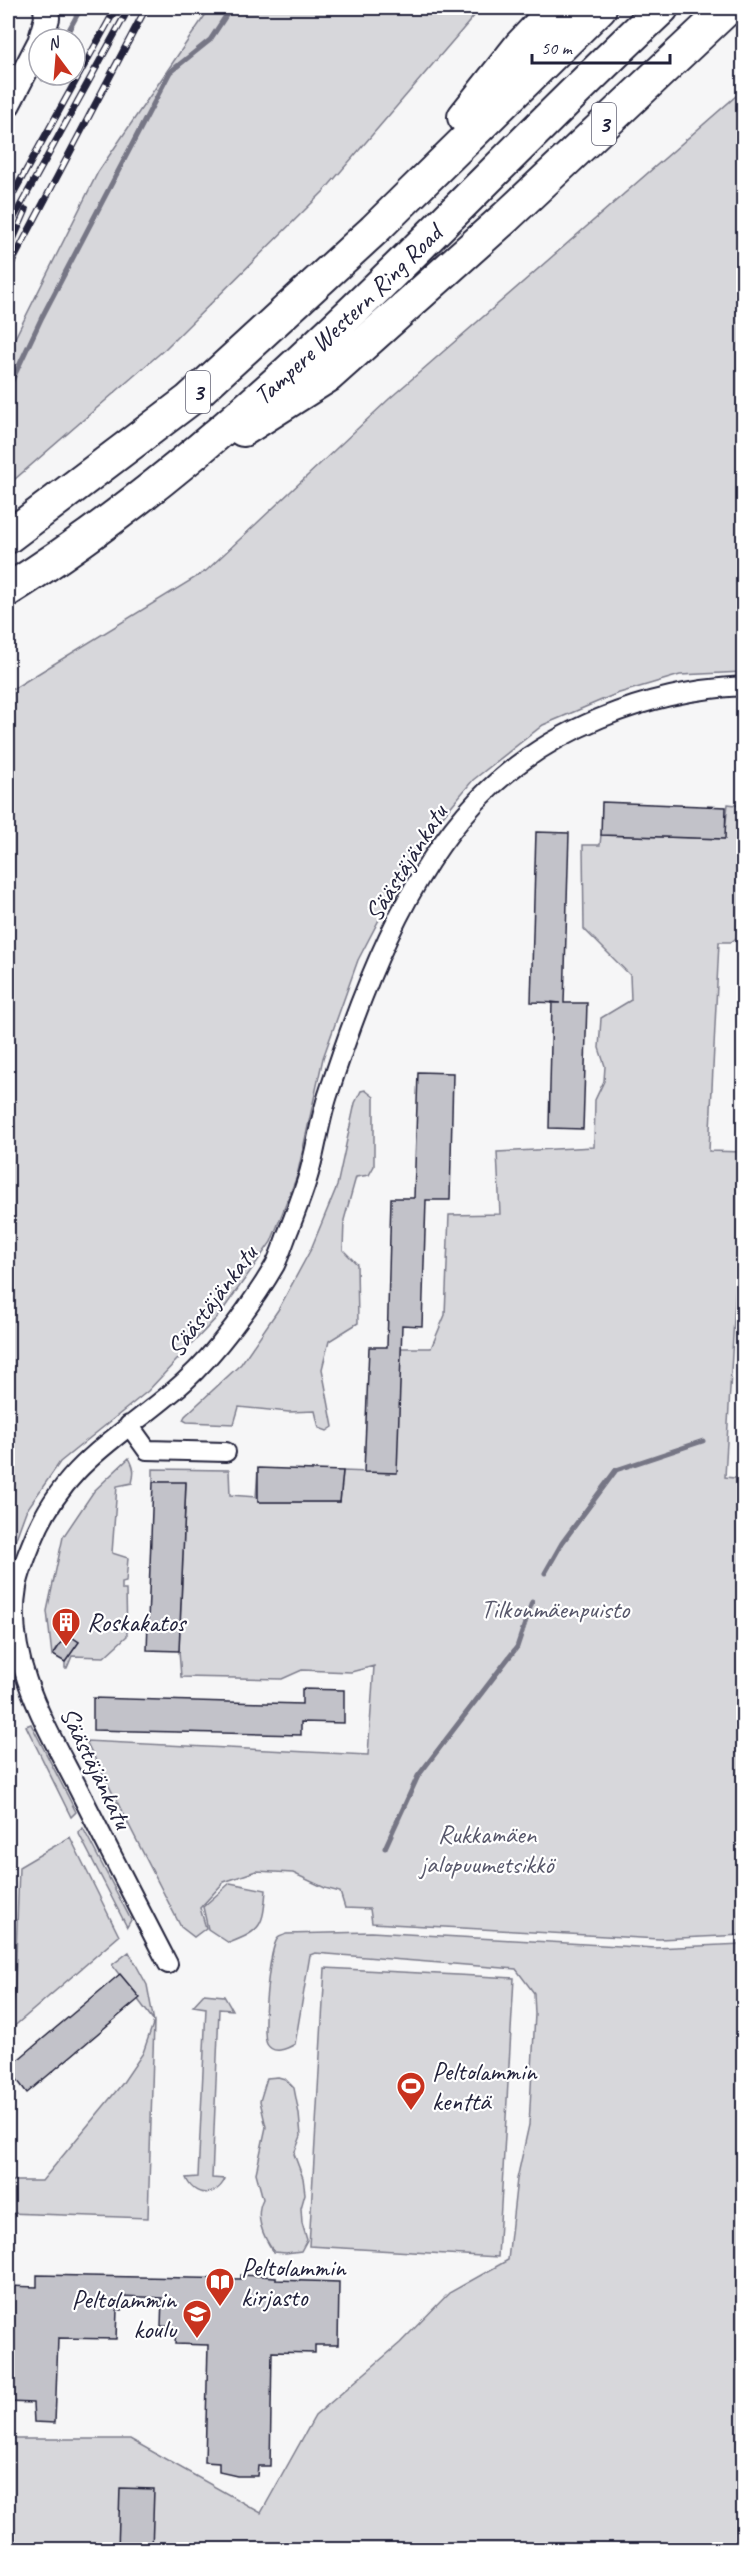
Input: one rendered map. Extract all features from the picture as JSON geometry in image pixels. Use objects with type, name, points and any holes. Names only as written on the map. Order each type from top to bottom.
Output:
[{"type":"highway","name":"3","points":[[374,230],[521,45],[556,8]]},
{"type":"highway","name":"Tampere Western Ring Road","points":[[8,537],[189,400],[374,230],[600,8]]},
{"type":"highway","name":"Tampere Western Ring Road","points":[[8,590],[56,558],[134,500],[222,429],[333,329],[662,8]]},
{"type":"highway","name":"3","points":[[134,500],[328,376],[506,217],[728,8]]},
{"type":"highway","points":[[702,31],[744,10]]},
{"type":"main road","points":[[43,27],[46,8]]},
{"type":"main road","points":[[8,104],[27,67]]},
{"type":"street","name":"Säästäjänkatu","points":[[168,1964],[40,1714],[22,1664],[16,1623],[17,1587],[44,1512],[78,1467],[184,1382],[218,1346],[276,1263],[308,1180],[328,1095],[385,944],[425,872],[458,823],[477,801],[534,754],[588,724],[658,698],[684,691],[744,686]]},
{"type":"street","points":[[129,1425],[147,1450],[226,1452]]},
{"type":"green space","points":[[210,8],[481,8],[324,191],[165,349],[8,485],[8,352],[98,172]]},
{"type":"green space","points":[[743,90],[743,672],[680,675],[616,694],[543,725],[473,780],[417,847],[358,960],[323,1058],[297,1176],[271,1242],[220,1314],[148,1391],[60,1462],[26,1511],[8,1560],[8,692],[206,571],[389,399]]},
{"type":"green space","name":"Tilkonmäenpuisto","points":[[728,804],[743,806],[743,933],[731,942],[719,942],[709,1151],[744,1152],[743,1264],[737,1265],[725,1477],[744,1479],[743,1935],[659,1939],[372,1923],[370,1909],[345,1908],[340,1892],[325,1888],[293,1873],[256,1871],[224,1882],[200,1908],[206,1928],[194,1937],[181,1927],[86,1741],[368,1755],[374,1666],[351,1672],[302,1670],[282,1679],[181,1677],[179,1651],[186,1483],[153,1482],[153,1469],[229,1470],[230,1495],[256,1497],[258,1468],[258,1502],[340,1502],[343,1471],[396,1473],[401,1348],[431,1348],[445,1315],[449,1215],[500,1214],[497,1152],[594,1147],[595,1100],[604,1081],[605,1066],[599,1048],[601,1018],[631,1000],[630,975],[584,929],[583,845],[600,845],[601,835],[724,839]]},
{"type":"green space","points":[[365,1090],[374,1097],[374,1166],[369,1175],[356,1177],[344,1220],[343,1250],[357,1264],[358,1323],[329,1341],[322,1369],[333,1427],[327,1431],[319,1428],[315,1411],[289,1412],[239,1407],[234,1424],[183,1420],[241,1364],[278,1310],[311,1249],[337,1186],[355,1103],[361,1091]]},
{"type":"green space","points":[[129,1458],[134,1470],[133,1479],[132,1483],[117,1486],[112,1553],[128,1558],[126,1582],[122,1583],[122,1590],[126,1590],[127,1636],[104,1657],[72,1656],[65,1668],[65,1662],[79,1642],[67,1634],[52,1655],[47,1611],[63,1537],[94,1491]]},
{"type":"green space","points":[[31,1724],[76,1812],[71,1817],[26,1726]]},
{"type":"green space","points":[[83,1828],[131,1920],[127,1927],[78,1832]]},
{"type":"green space","points":[[70,1837],[119,1936],[11,2029],[15,1985],[19,1867]]},
{"type":"green space","points":[[230,1883],[266,1890],[264,1911],[259,1925],[249,1934],[229,1943],[208,1929],[203,1907]]},
{"type":"green space","points":[[371,1932],[655,1948],[743,1944],[744,2546],[740,2549],[8,2549],[8,2439],[130,2439],[261,2513],[315,2416],[400,2343],[449,2293],[508,2260],[517,2179],[529,2125],[535,2014],[534,1993],[516,1969],[315,1953],[310,1955],[295,2044],[276,2050],[267,2044],[265,2024],[267,1991],[272,1957],[278,1938],[286,1934]]},
{"type":"green space","points":[[129,1952],[147,1985],[154,2021],[112,1965]]},
{"type":"green space","name":"Peltolammin kenttä","points":[[325,1968],[514,1978],[498,2257],[309,2246]]},
{"type":"green space","points":[[204,1994],[224,1996],[232,2010],[219,2009],[212,2178],[225,2179],[216,2190],[205,2193],[194,2189],[186,2178],[198,2177],[206,2008],[193,2006]]},
{"type":"green space","points":[[154,2021],[148,2218],[8,2213],[8,2181],[42,2181],[122,2084],[143,2053]]},
{"type":"green space","points":[[267,2078],[285,2079],[294,2088],[301,2136],[294,2154],[303,2178],[305,2194],[301,2208],[307,2240],[301,2251],[286,2253],[274,2252],[263,2233],[259,2212],[263,2199],[256,2173],[266,2127],[260,2101]]},
{"type":"building","points":[[602,802],[726,807],[725,839],[601,835]]},
{"type":"building","points":[[536,832],[569,833],[564,1003],[587,1003],[583,1129],[549,1128],[552,1003],[531,1002]]},
{"type":"building","points":[[418,1072],[453,1073],[450,1200],[426,1200],[422,1326],[402,1325],[397,1473],[364,1472],[369,1347],[387,1347],[391,1198],[414,1198]]},
{"type":"building","points":[[258,1468],[343,1471],[340,1502],[258,1502]]},
{"type":"building","points":[[153,1482],[186,1482],[179,1651],[147,1650]]},
{"type":"building","name":"Roskakatos","points":[[67,1634],[79,1642],[65,1662],[53,1655]]},
{"type":"building","points":[[302,1689],[344,1690],[344,1723],[301,1722],[301,1735],[93,1730],[93,1698],[302,1704]]},
{"type":"building","points":[[120,1974],[140,1998],[27,2093],[8,2068]]},
{"type":"building","points":[[37,2275],[241,2279],[241,2275],[276,2277],[276,2280],[339,2282],[338,2345],[315,2345],[315,2353],[272,2352],[270,2466],[258,2466],[257,2476],[237,2476],[219,2472],[219,2463],[205,2462],[208,2345],[175,2344],[176,2327],[161,2326],[162,2298],[123,2296],[122,2310],[117,2309],[116,2339],[58,2338],[55,2423],[34,2422],[33,2403],[8,2402],[8,2286],[37,2287]]},
{"type":"building","points":[[120,2488],[154,2489],[152,2550],[118,2550]]},
{"type":"waterway","points":[[71,27],[81,8]]},
{"type":"waterway","points":[[8,389],[42,317],[170,72],[210,40],[231,8]]},
{"type":"waterway","points":[[545,1573],[562,1543],[616,1470],[703,1441]]},
{"type":"waterway","points":[[385,1848],[418,1776],[517,1647],[532,1602]]},
{"type":"railway","points":[[8,203],[116,8]]},
{"type":"railway","points":[[8,228],[129,8]]},
{"type":"railway","points":[[8,270],[146,8]]},
{"type":"railway","points":[[8,251],[26,210]]},
{"type":"place","name":"Roskakatos","points":[[66,1648]]},
{"type":"place","name":"Peltolammin kenttä","points":[[411,2112]]},
{"type":"place","name":"Peltolammin kirjasto","points":[[220,2308]]},
{"type":"place","name":"Peltolammin koulu","points":[[197,2340]]},
{"type":"park label","name":"Rukkamäen jalopuumetsikkö","points":[[487,1849]]}]
